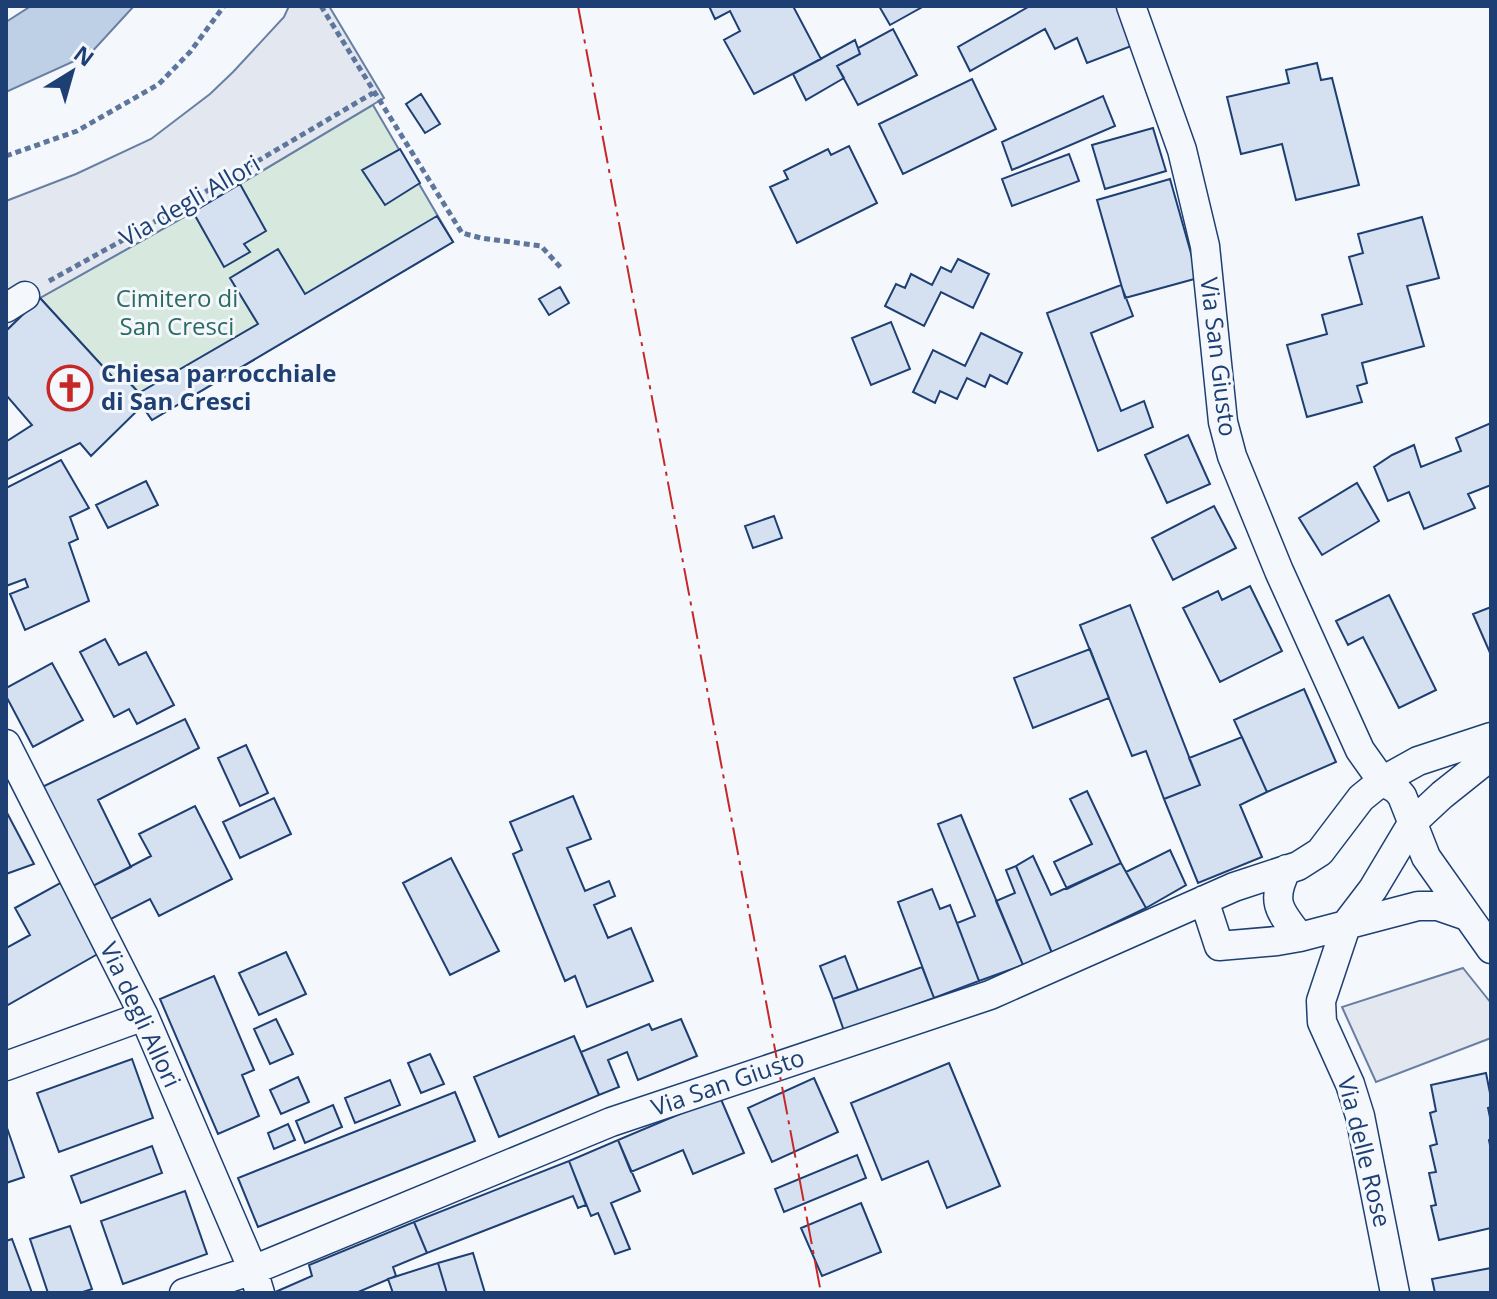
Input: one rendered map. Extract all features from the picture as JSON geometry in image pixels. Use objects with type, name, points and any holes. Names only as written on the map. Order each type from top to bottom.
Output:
[{"type":"street","name":"Via San Giusto","points":[[1131,6],[1182,150],[1205,246],[1223,422],[1232,456],[1279,571],[1364,756],[1382,781],[1402,796],[1426,857],[1491,949]]},
{"type":"street","points":[[1382,781],[1418,761],[1491,737]]},
{"type":"street","name":"Via degli Allori","points":[[6,744],[144,1016],[257,1281]]},
{"type":"street","points":[[1347,923],[1373,889],[1413,822],[1491,756]]},
{"type":"street","name":"Via San Giusto","points":[[184,1293],[257,1281],[611,1122],[990,995],[1234,887],[1309,860],[1320,852],[1361,798],[1382,781]]},
{"type":"street","points":[[1287,869],[1278,890],[1278,902],[1300,937]]},
{"type":"street","points":[[1204,900],[1219,946],[1300,937],[1418,906],[1438,906],[1467,916]]},
{"type":"street","name":"Via delle Rose","points":[[1347,923],[1325,986],[1320,1013],[1360,1116],[1395,1293]]},
{"type":"street","points":[[6,1066],[144,1016]]},
{"type":"path","points":[[6,156],[77,131],[159,84],[190,52],[224,6]]},
{"type":"path","points":[[321,6],[462,233],[541,246],[563,270]]},
{"type":"path","name":"Via degli Allori","points":[[15,302],[373,93]]},
{"type":"green space","name":"Cimitero di San Cresci","points":[[373,105],[453,242],[152,420],[136,397],[139,393],[125,377],[118,383],[40,298],[193,212]]},
{"type":"shaded area","points":[[289,6],[329,6],[384,98],[193,212],[40,298],[6,331],[6,201],[76,174],[151,139],[210,94],[233,72],[284,17]]},
{"type":"shaded area","points":[[1463,968],[1491,1003],[1491,1038],[1376,1082],[1342,1007]]},
{"type":"water","points":[[31,6],[134,6],[90,54],[6,92],[6,22]]},
{"type":"building","points":[[709,6],[793,6],[821,59],[754,94],[724,40],[740,31],[730,11],[715,19]]},
{"type":"building","points":[[879,6],[924,6],[890,25]]},
{"type":"building","points":[[1030,6],[1116,6],[1134,45],[1087,63],[1077,38],[1055,49],[1045,29],[970,71],[958,47]]},
{"type":"building","points":[[893,29],[917,75],[858,105],[837,66],[860,54],[858,48]]},
{"type":"building","points":[[855,40],[860,54],[837,66],[844,78],[806,100],[793,74]]},
{"type":"building","points":[[1317,63],[1321,80],[1332,78],[1359,185],[1296,200],[1282,144],[1241,154],[1227,97],[1289,83],[1286,70]]},
{"type":"building","points":[[972,79],[996,129],[903,174],[879,124]]},
{"type":"building","points":[[421,94],[440,124],[425,133],[406,104]]},
{"type":"building","points":[[1103,96],[1115,126],[1012,170],[1002,142]]},
{"type":"building","points":[[1153,128],[1166,171],[1105,189],[1092,145]]},
{"type":"building","points":[[849,146],[877,203],[797,243],[770,187],[788,179],[784,171],[828,149],[831,155]]},
{"type":"building","points":[[400,149],[420,183],[385,205],[362,170]]},
{"type":"building","points":[[1069,154],[1079,181],[1012,206],[1002,179]]},
{"type":"building","points":[[1170,179],[1198,278],[1125,298],[1097,200]]},
{"type":"building","points":[[240,184],[266,231],[244,244],[250,252],[224,267],[193,212]]},
{"type":"building","points":[[437,216],[453,242],[152,420],[136,397],[258,324],[230,278],[278,249],[305,294]]},
{"type":"building","points":[[1422,217],[1439,278],[1407,286],[1424,346],[1362,363],[1367,383],[1357,386],[1362,402],[1307,417],[1287,345],[1327,334],[1322,315],[1362,304],[1349,257],[1363,253],[1358,234]]},
{"type":"building","points":[[958,259],[989,274],[973,308],[941,292],[924,326],[885,306],[896,284],[905,288],[911,274],[932,285],[941,267],[951,272]]},
{"type":"building","points":[[1121,285],[1133,316],[1091,333],[1121,411],[1144,401],[1153,427],[1098,451],[1047,313]]},
{"type":"building","points":[[560,287],[569,303],[549,315],[539,299]]},
{"type":"building","name":"Chiesa parrocchiale di San Cresci","points":[[40,298],[118,383],[124,377],[139,393],[136,397],[143,405],[91,456],[80,443],[6,480],[6,439],[32,425],[6,395],[6,331]]},
{"type":"building","points":[[891,322],[910,369],[871,385],[852,338]]},
{"type":"building","points":[[981,333],[1022,353],[1007,384],[990,375],[985,387],[967,378],[957,399],[940,391],[935,403],[913,392],[933,350],[965,366]]},
{"type":"building","points":[[1491,423],[1491,485],[1468,494],[1475,508],[1424,529],[1409,492],[1388,501],[1374,467],[1414,445],[1421,467],[1461,451],[1456,438]]},
{"type":"building","points":[[1188,435],[1210,484],[1167,503],[1145,455]]},
{"type":"building","points":[[61,460],[89,508],[70,517],[78,539],[69,543],[89,601],[25,630],[10,594],[28,587],[25,579],[6,586],[6,488]]},
{"type":"building","points":[[146,481],[158,505],[108,528],[96,505]]},
{"type":"building","points":[[1357,483],[1379,521],[1322,555],[1299,518]]},
{"type":"building","points":[[1214,506],[1236,548],[1173,580],[1152,538]]},
{"type":"building","points":[[774,516],[782,538],[753,548],[745,526]]},
{"type":"building","points":[[1250,586],[1282,651],[1220,682],[1183,608],[1218,591],[1222,600]]},
{"type":"building","points":[[1389,595],[1436,690],[1399,708],[1363,637],[1348,645],[1336,621]]},
{"type":"building","points":[[1130,605],[1200,785],[1164,799],[1146,751],[1132,756],[1080,625]]},
{"type":"building","points":[[1491,607],[1491,655],[1473,614]]},
{"type":"building","points":[[105,639],[119,665],[146,652],[174,705],[137,724],[129,709],[114,717],[80,652]]},
{"type":"building","points":[[1090,649],[1109,698],[1033,728],[1014,678]]},
{"type":"building","points":[[52,663],[83,720],[33,747],[6,696],[6,688]]},
{"type":"building","points":[[1304,689],[1336,762],[1267,792],[1234,720]]},
{"type":"building","points":[[185,719],[199,748],[98,800],[131,867],[87,889],[40,788]]},
{"type":"building","points":[[1242,737],[1267,792],[1240,805],[1262,857],[1198,883],[1164,799],[1200,785],[1189,758]]},
{"type":"building","points":[[246,745],[268,793],[240,806],[218,758]]},
{"type":"building","points":[[1087,791],[1121,863],[1067,889],[1054,862],[1092,844],[1070,799]]},
{"type":"building","points":[[573,796],[591,839],[567,848],[585,891],[609,881],[615,896],[594,905],[608,938],[631,928],[653,981],[587,1007],[575,976],[565,981],[513,854],[522,850],[510,822]]},
{"type":"building","points":[[274,798],[291,834],[240,858],[223,822]]},
{"type":"building","points":[[195,806],[232,879],[159,916],[150,899],[105,922],[87,889],[151,856],[139,834]]},
{"type":"building","points":[[6,811],[34,864],[6,874]]},
{"type":"building","points":[[961,815],[1023,965],[979,981],[957,923],[975,916],[938,824]]},
{"type":"building","points":[[1170,850],[1186,885],[1146,908],[1126,872]]},
{"type":"building","points":[[1033,856],[1051,895],[1121,863],[1146,908],[1052,953],[1016,866]]},
{"type":"building","points":[[451,858],[499,951],[450,975],[403,883]]},
{"type":"building","points":[[1016,866],[1052,953],[1023,965],[996,901],[1015,893],[1006,870]]},
{"type":"building","points":[[62,882],[103,951],[6,1006],[6,948],[30,935],[15,908]]},
{"type":"building","points":[[932,889],[940,909],[950,905],[979,981],[934,998],[898,902]]},
{"type":"building","points":[[286,952],[306,994],[259,1015],[239,973]]},
{"type":"building","points":[[845,956],[858,990],[833,999],[820,966]]},
{"type":"building","points":[[922,967],[934,998],[844,1031],[833,999]]},
{"type":"building","points":[[214,976],[254,1070],[242,1075],[259,1116],[218,1134],[160,999]]},
{"type":"building","points":[[276,1019],[293,1054],[270,1064],[254,1029]]},
{"type":"building","points":[[681,1019],[697,1056],[638,1080],[627,1052],[608,1060],[619,1087],[599,1095],[581,1052],[649,1024],[652,1030]]},
{"type":"building","points":[[574,1036],[599,1095],[499,1137],[474,1077]]},
{"type":"building","points":[[430,1054],[444,1084],[421,1093],[408,1063]]},
{"type":"building","points":[[132,1059],[153,1118],[59,1152],[37,1093]]},
{"type":"building","points":[[949,1063],[1000,1186],[947,1208],[928,1161],[882,1180],[851,1103]]},
{"type":"building","points":[[1486,1073],[1491,1098],[1491,1107],[1488,1108],[1491,1122],[1491,1228],[1439,1240],[1431,1206],[1436,1205],[1429,1173],[1436,1172],[1430,1146],[1437,1144],[1430,1113],[1436,1111],[1431,1085]]},
{"type":"building","points":[[298,1077],[309,1102],[281,1114],[270,1090]]},
{"type":"building","points":[[814,1078],[838,1132],[772,1162],[748,1108]]},
{"type":"building","points":[[390,1080],[400,1105],[355,1123],[345,1098]]},
{"type":"building","points":[[455,1092],[475,1141],[258,1227],[238,1178]]},
{"type":"building","points":[[720,1097],[744,1153],[693,1174],[683,1150],[631,1172],[618,1140]]},
{"type":"building","points":[[333,1105],[342,1127],[305,1143],[296,1121]]},
{"type":"building","points":[[288,1124],[295,1140],[274,1149],[268,1133]]},
{"type":"building","points":[[6,1125],[24,1177],[6,1183]]},
{"type":"building","points":[[618,1140],[640,1191],[611,1203],[630,1249],[615,1254],[598,1213],[591,1216],[569,1161]]},
{"type":"building","points":[[152,1146],[162,1173],[81,1203],[71,1176]]},
{"type":"building","points":[[857,1155],[866,1178],[784,1212],[775,1189]]},
{"type":"building","points":[[569,1161],[586,1205],[578,1208],[573,1196],[427,1253],[414,1222]]},
{"type":"building","points":[[185,1191],[207,1254],[123,1284],[101,1221]]},
{"type":"building","points":[[861,1203],[881,1252],[822,1276],[801,1228]]},
{"type":"building","points":[[414,1222],[427,1253],[393,1267],[396,1276],[356,1293],[273,1293],[312,1276],[309,1265]]},
{"type":"building","points":[[70,1226],[92,1289],[80,1293],[48,1293],[30,1239]]},
{"type":"building","points":[[12,1239],[32,1293],[6,1293],[6,1241]]},
{"type":"building","points":[[473,1253],[485,1293],[447,1293],[438,1263]]},
{"type":"building","points":[[438,1263],[447,1293],[393,1293],[388,1279]]},
{"type":"building","points":[[1491,1268],[1491,1293],[1435,1293],[1432,1279]]},
{"type":"power","points":[[578,6],[821,1293]]},
{"type":"place","name":"Chiesa parrocchiale di San Cresci","points":[[70,388]]}]
